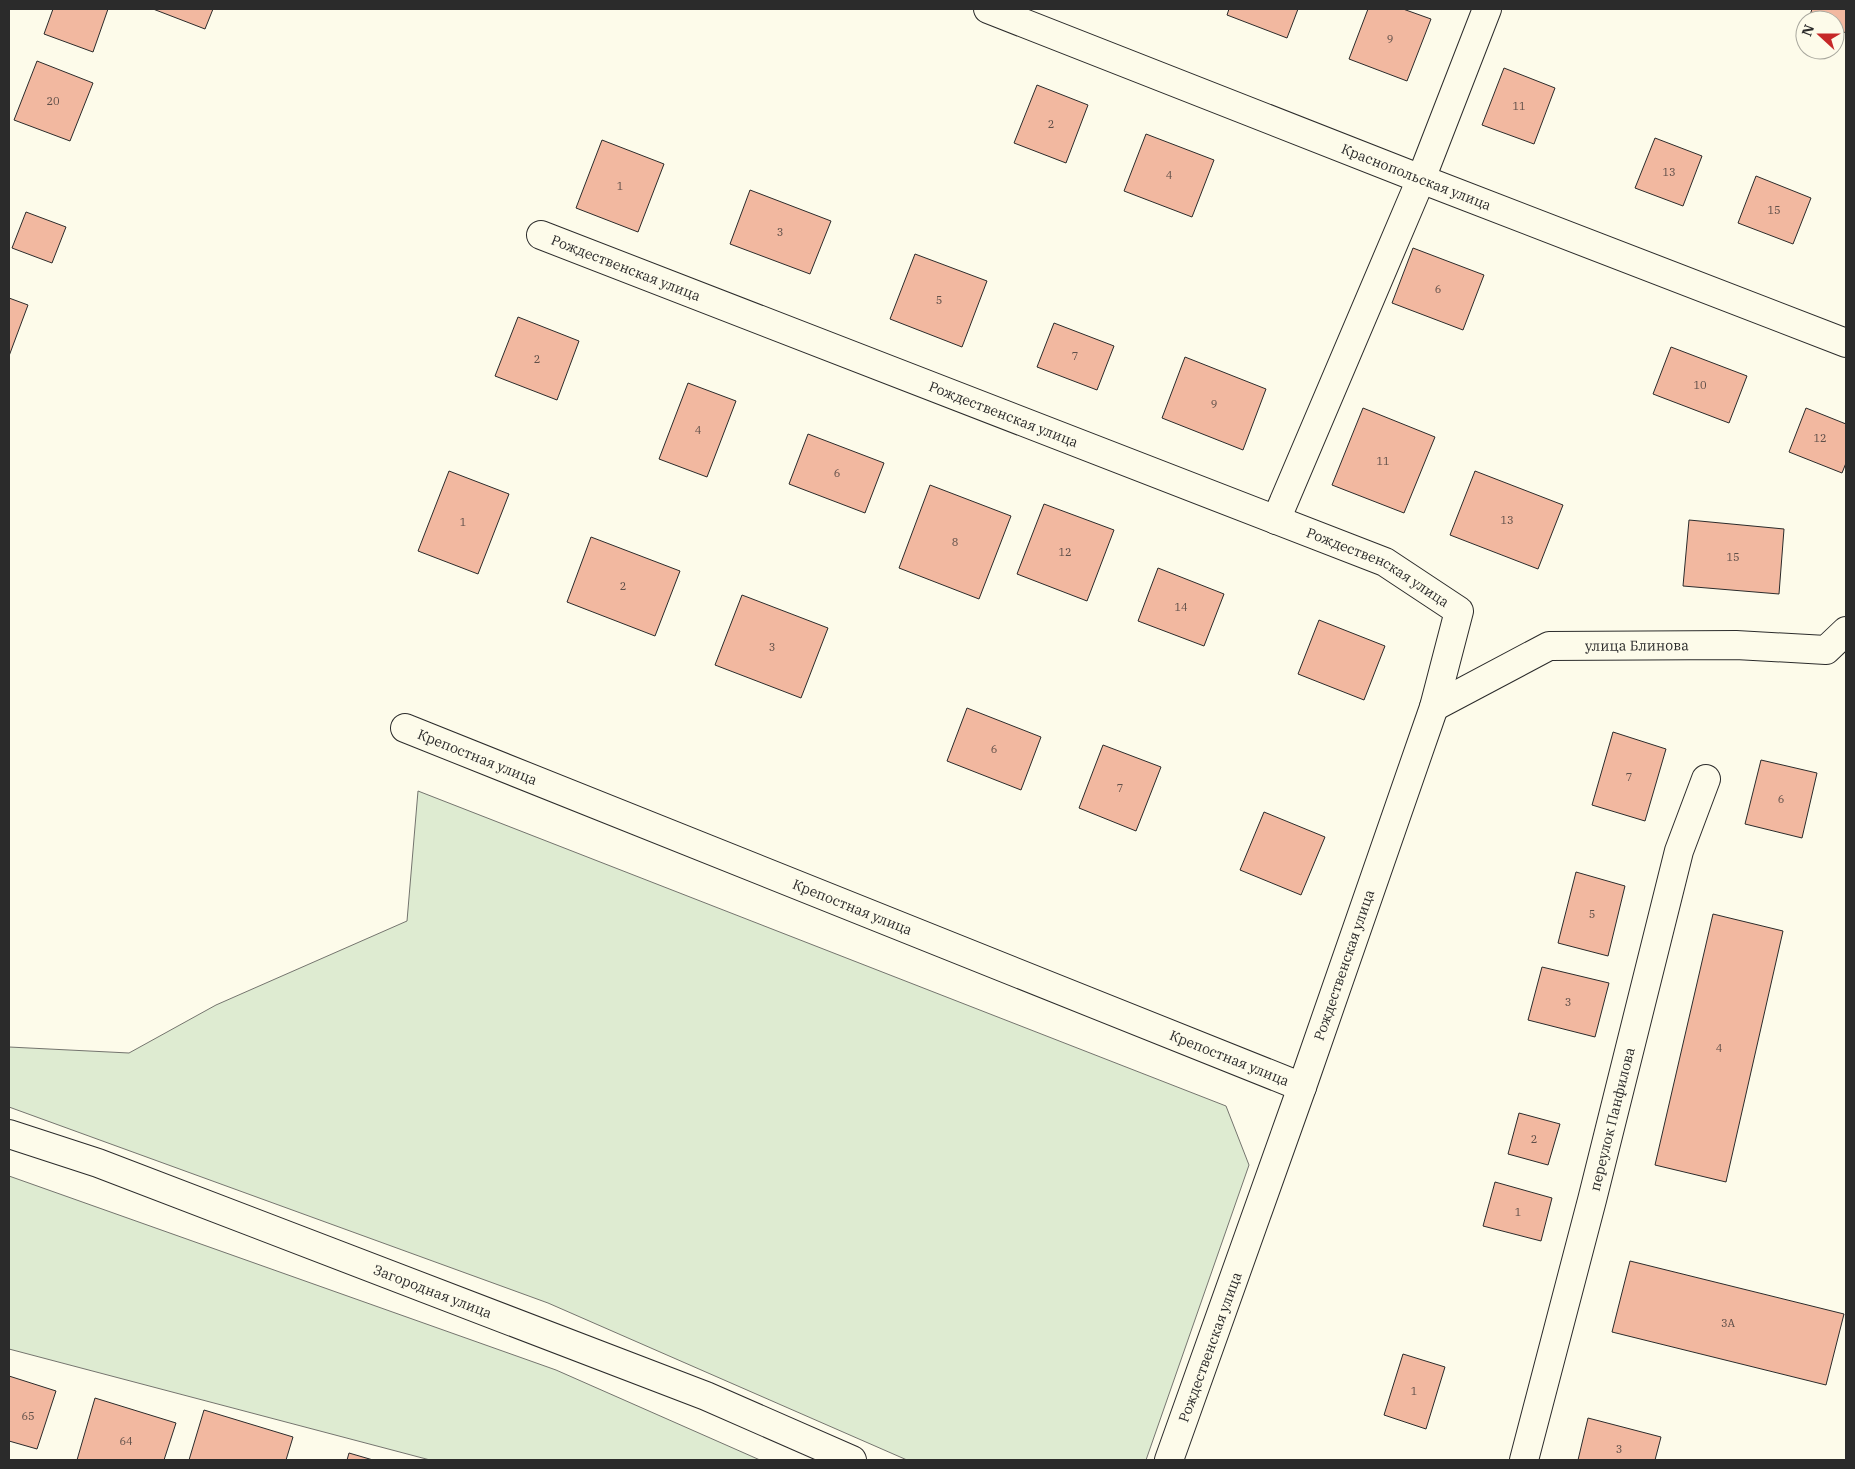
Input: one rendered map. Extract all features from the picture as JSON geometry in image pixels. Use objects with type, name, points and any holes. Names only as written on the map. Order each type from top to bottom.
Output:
[{"type":"street","name":"Краснопольская улица","points":[[988,9],[1846,343]]},
{"type":"street","points":[[1276,520],[1421,179],[1486,9]]},
{"type":"street","name":"Рождественская улица","points":[[541,235],[1385,562],[1459,611],[1434,707],[1170,1460]]},
{"type":"street","name":"улица Блинова","points":[[1434,707],[1550,646],[1736,645],[1826,650],[1846,631]]},
{"type":"street","name":"Крепостная улица","points":[[405,728],[1302,1087]]},
{"type":"street","name":"переулок Панфилова","points":[[1524,1460],[1592,1200],[1678,851],[1706,779]]},
{"type":"street","name":"Загородная улица","points":[[9,1134],[98,1163],[687,1389],[852,1460]]},
{"type":"green space","points":[[418,791],[1226,1106],[1249,1165],[1146,1460],[907,1460],[548,1303],[9,1107],[9,1047],[129,1053],[216,1005],[407,921]]},
{"type":"green space","points":[[9,1176],[556,1370],[760,1460],[430,1460],[9,1349]]},
{"type":"building","points":[[53,9],[108,9],[93,52],[44,34]]},
{"type":"building","points":[[153,9],[213,9],[205,29]]},
{"type":"building","points":[[1229,9],[1298,9],[1287,38],[1227,15]]},
{"type":"building","points":[[1368,9],[1403,9],[1431,19],[1407,81],[1349,59]]},
{"type":"building","points":[[1846,9],[1846,33],[1845,10],[1812,10]]},
{"type":"building","points":[[37,61],[93,83],[70,141],[14,120]]},
{"type":"building","points":[[1504,68],[1555,88],[1534,144],[1482,125]]},
{"type":"building","points":[[1037,85],[1088,105],[1066,163],[1014,143]]},
{"type":"building","points":[[1146,134],[1214,160],[1192,217],[1124,191]]},
{"type":"building","points":[[1655,138],[1702,156],[1683,206],[1635,188]]},
{"type":"building","points":[[602,140],[664,164],[638,232],[576,208]]},
{"type":"building","points":[[1756,176],[1811,198],[1793,244],[1738,223]]},
{"type":"building","points":[[750,190],[831,221],[810,274],[730,244]]},
{"type":"building","points":[[26,212],[66,227],[52,263],[12,248]]},
{"type":"building","points":[[1413,248],[1484,275],[1463,330],[1392,303]]},
{"type":"building","points":[[915,254],[987,281],[962,347],[890,319]]},
{"type":"building","points":[[9,298],[28,305],[9,356]]},
{"type":"building","points":[[518,317],[579,341],[557,400],[495,376]]},
{"type":"building","points":[[1054,323],[1114,346],[1097,390],[1037,367]]},
{"type":"building","points":[[1671,347],[1747,376],[1729,423],[1653,394]]},
{"type":"building","points":[[1185,357],[1266,389],[1243,450],[1162,418]]},
{"type":"building","points":[[688,383],[736,401],[707,477],[659,459]]},
{"type":"building","points":[[1363,408],[1435,437],[1404,513],[1332,485]]},
{"type":"building","points":[[1806,408],[1846,424],[1846,463],[1842,473],[1789,452]]},
{"type":"building","points":[[808,434],[884,463],[865,513],[789,484]]},
{"type":"building","points":[[449,471],[509,494],[478,574],[418,551]]},
{"type":"building","points":[[1475,471],[1563,505],[1538,569],[1450,535]]},
{"type":"building","points":[[930,485],[1011,516],[979,599],[899,568]]},
{"type":"building","points":[[1044,504],[1114,530],[1087,601],[1017,574]]},
{"type":"building","points":[[1689,520],[1784,529],[1779,594],[1683,586]]},
{"type":"building","points":[[591,537],[680,571],[655,636],[567,602]]},
{"type":"building","points":[[1158,568],[1224,594],[1204,646],[1138,621]]},
{"type":"building","points":[[742,595],[828,628],[801,698],[715,665]]},
{"type":"building","points":[[1319,620],[1385,646],[1364,700],[1298,674]]},
{"type":"building","points":[[967,708],[1041,737],[1021,790],[947,761]]},
{"type":"building","points":[[1613,732],[1666,749],[1645,821],[1592,805]]},
{"type":"building","points":[[1103,745],[1161,767],[1136,831],[1079,808]]},
{"type":"building","points":[[1761,760],[1817,773],[1802,838],[1745,824]]},
{"type":"building","points":[[1264,812],[1325,837],[1301,895],[1240,870]]},
{"type":"building","points":[[1576,872],[1625,886],[1608,956],[1558,943]]},
{"type":"building","points":[[1713,914],[1783,931],[1726,1182],[1655,1165]]},
{"type":"building","points":[[1542,967],[1609,983],[1595,1037],[1528,1020]]},
{"type":"building","points":[[1519,1113],[1560,1124],[1548,1165],[1508,1154]]},
{"type":"building","points":[[1495,1182],[1552,1198],[1541,1241],[1483,1226]]},
{"type":"building","points":[[1630,1261],[1844,1314],[1826,1385],[1612,1332]]},
{"type":"building","points":[[1403,1354],[1445,1367],[1426,1429],[1384,1415]]},
{"type":"building","points":[[9,1376],[56,1391],[37,1449],[9,1441]]},
{"type":"building","points":[[95,1398],[176,1423],[164,1460],[77,1460]]},
{"type":"building","points":[[204,1410],[293,1437],[286,1460],[189,1460]]},
{"type":"building","points":[[1588,1418],[1661,1437],[1655,1460],[1578,1460]]},
{"type":"building","points":[[349,1453],[373,1460],[347,1460]]}]
